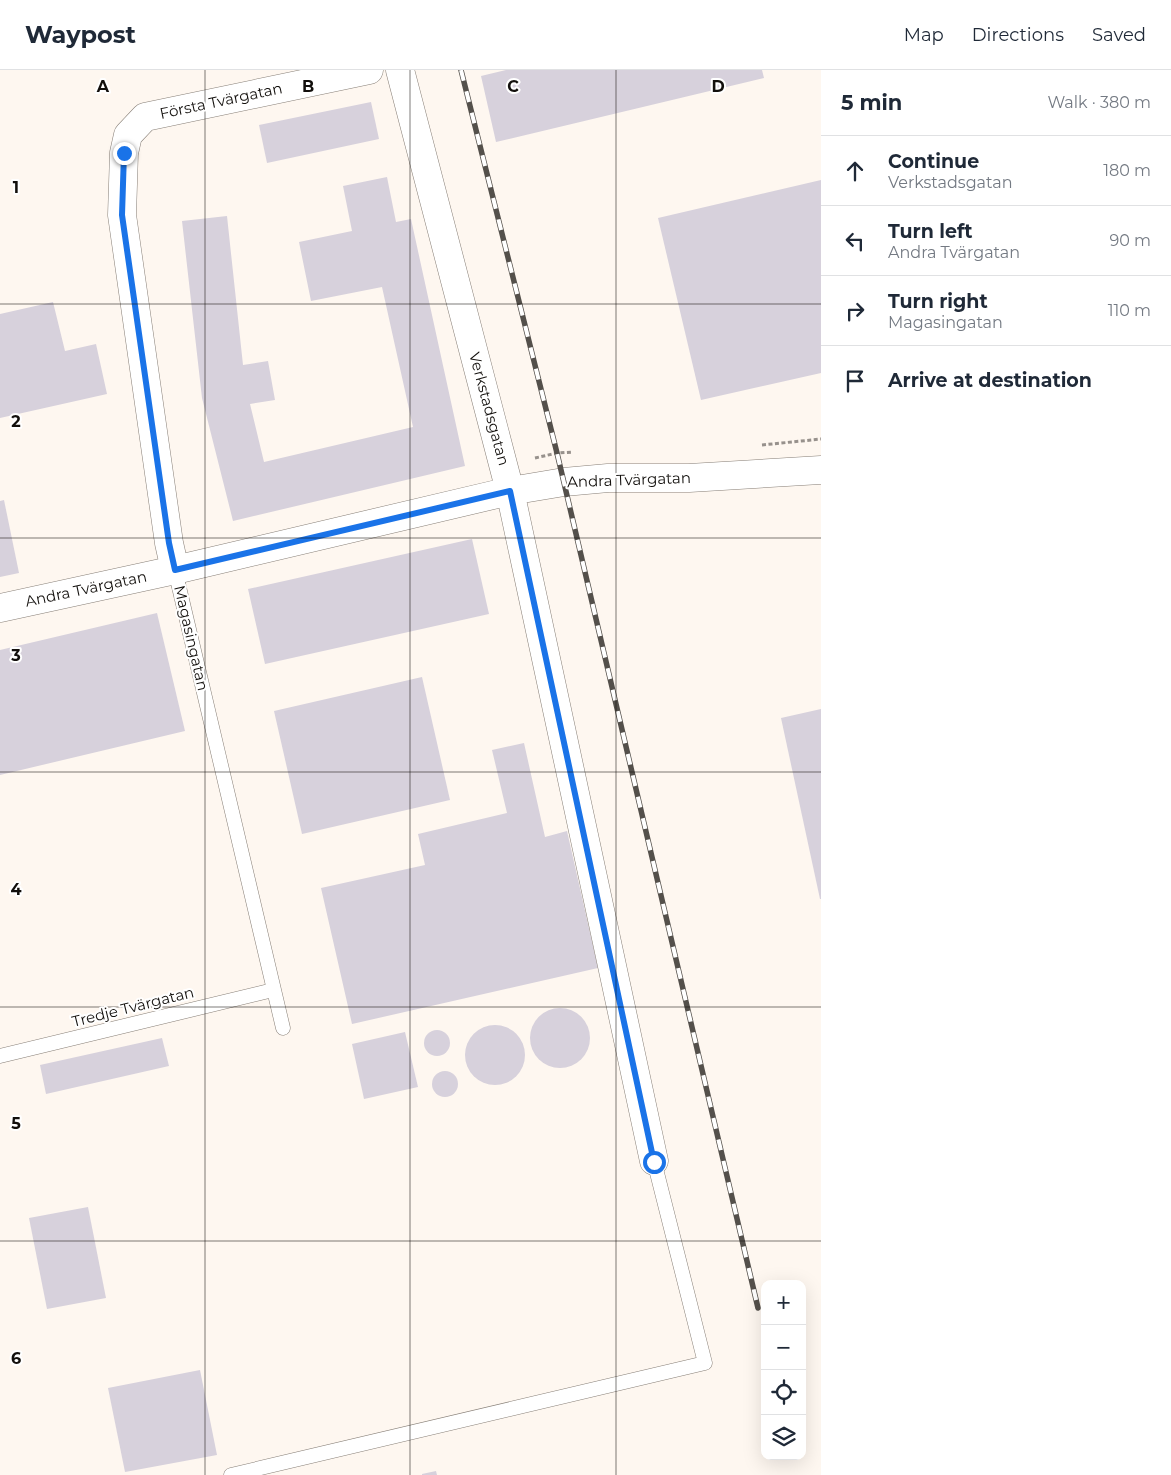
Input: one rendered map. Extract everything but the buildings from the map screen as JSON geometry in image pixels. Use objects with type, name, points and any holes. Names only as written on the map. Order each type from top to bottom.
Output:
[{"type":"street","name":"Första Tvärgatan","points":[[124,153],[128,135],[146,117],[369,70]]},
{"type":"street","name":"Verkstadsgatan","points":[[400,70],[510,491],[654,1162]]},
{"type":"street","name":"Magasingatan","points":[[124,153],[122,215],[169,543],[175,570]]},
{"type":"street","name":"Andra Tvärgatan","points":[[0,608],[175,570],[510,491],[564,482],[608,478],[689,478],[821,470]]},
{"type":"lane","name":"Magasingatan","points":[[175,570],[283,1028]]},
{"type":"lane","name":"Tredje Tvärgatan","points":[[0,1056],[273,990]]},
{"type":"lane","points":[[231,1475],[704,1363],[654,1162]]},
{"type":"railway","points":[[461,70],[557,453],[758,1308]]},
{"type":"route","points":[[124,153],[122,215],[169,543],[175,570],[510,491],[654,1162]]}]
